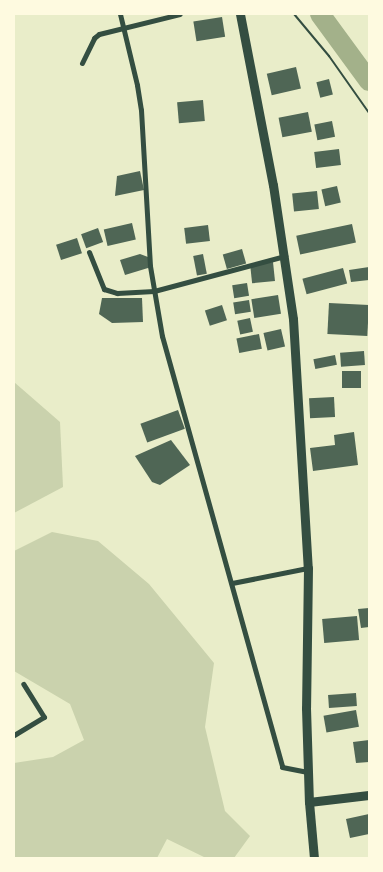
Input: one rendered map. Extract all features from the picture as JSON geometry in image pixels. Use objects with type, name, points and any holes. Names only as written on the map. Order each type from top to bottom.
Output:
[{"type":"main road","points":[[240,14],[285,256],[293,319],[308,568],[306,708],[309,802],[314,858]]},
{"type":"main road","points":[[309,802],[369,795]]},
{"type":"street","points":[[120,14],[141,110],[148,233],[154,290],[170,371],[232,583],[282,767],[308,772]]},
{"type":"street","points":[[82,63],[94,38],[106,31],[180,14]]},
{"type":"street","points":[[90,252],[104,289],[117,293],[154,290],[263,260],[285,256]]},
{"type":"street","points":[[232,583],[308,568]]},
{"type":"street","points":[[14,735],[44,717],[23,684]]},
{"type":"path","points":[[294,14],[329,56],[369,113]]},
{"type":"green space","points":[[14,382],[60,422],[63,487],[14,513]]},
{"type":"green space","points":[[52,532],[98,541],[149,584],[214,663],[205,727],[225,811],[250,836],[234,858],[206,858],[167,839],[157,858],[14,858],[14,763],[53,757],[84,740],[70,704],[14,671],[14,551]]},
{"type":"building","points":[[222,17],[225,37],[196,41],[193,22]]},
{"type":"building","points":[[296,67],[301,88],[272,95],[267,74]]},
{"type":"building","points":[[329,79],[333,95],[320,98],[316,82]]},
{"type":"building","points":[[203,100],[205,121],[179,123],[177,102]]},
{"type":"building","points":[[308,112],[312,132],[282,137],[279,118]]},
{"type":"building","points":[[332,121],[335,137],[317,140],[314,124]]},
{"type":"building","points":[[339,149],[341,165],[316,168],[314,152]]},
{"type":"building","points":[[140,171],[144,190],[115,196],[117,176]]},
{"type":"building","points":[[337,186],[341,203],[325,206],[321,190]]},
{"type":"building","points":[[317,191],[319,209],[294,212],[292,194]]},
{"type":"building","points":[[132,223],[136,240],[108,246],[104,230]]},
{"type":"building","points":[[352,224],[356,243],[300,254],[296,236]]},
{"type":"building","points":[[208,225],[210,241],[186,244],[184,228]]},
{"type":"building","points":[[98,228],[103,242],[86,248],[81,234]]},
{"type":"building","points":[[77,238],[82,253],[61,260],[56,245]]},
{"type":"building","points":[[242,249],[246,263],[227,269],[223,255]]},
{"type":"building","points":[[140,254],[148,257],[148,268],[125,275],[120,260]]},
{"type":"building","points":[[203,254],[207,274],[197,276],[193,256]]},
{"type":"building","points":[[273,262],[275,281],[252,283],[250,264]]},
{"type":"building","points":[[369,267],[369,280],[351,282],[349,270]]},
{"type":"building","points":[[343,268],[347,283],[307,294],[302,279]]},
{"type":"building","points":[[247,283],[249,296],[234,298],[232,285]]},
{"type":"building","points":[[278,295],[281,314],[254,318],[251,299]]},
{"type":"building","points":[[102,298],[142,298],[143,322],[112,323],[99,314]]},
{"type":"building","points":[[249,300],[251,312],[235,314],[233,303]]},
{"type":"building","points":[[329,303],[369,305],[367,336],[327,334]]},
{"type":"building","points":[[222,305],[227,320],[210,326],[205,311]]},
{"type":"building","points":[[250,318],[253,332],[240,334],[237,321]]},
{"type":"building","points":[[281,329],[285,347],[268,351],[263,333]]},
{"type":"building","points":[[259,334],[262,349],[239,353],[236,338]]},
{"type":"building","points":[[364,351],[365,365],[341,367],[340,353]]},
{"type":"building","points":[[335,355],[337,365],[315,369],[313,359]]},
{"type":"building","points":[[342,371],[361,371],[361,388],[342,388]]},
{"type":"building","points":[[334,397],[335,417],[310,418],[309,398]]},
{"type":"building","points":[[178,410],[185,429],[147,442],[140,424]]},
{"type":"building","points":[[354,432],[358,465],[313,471],[310,448],[335,445],[334,435]]},
{"type":"building","points":[[171,440],[190,465],[160,485],[152,482],[135,456]]},
{"type":"building","points":[[369,608],[369,627],[361,628],[358,609]]},
{"type":"building","points":[[357,616],[359,640],[324,643],[322,619]]},
{"type":"building","points":[[356,693],[357,706],[329,708],[328,695]]},
{"type":"building","points":[[356,710],[359,727],[326,732],[324,716]]},
{"type":"building","points":[[369,740],[369,762],[356,763],[353,742]]},
{"type":"building","points":[[369,814],[369,834],[350,838],[346,819]]},
{"type":"waterway","points":[[320,14],[369,81]]}]
